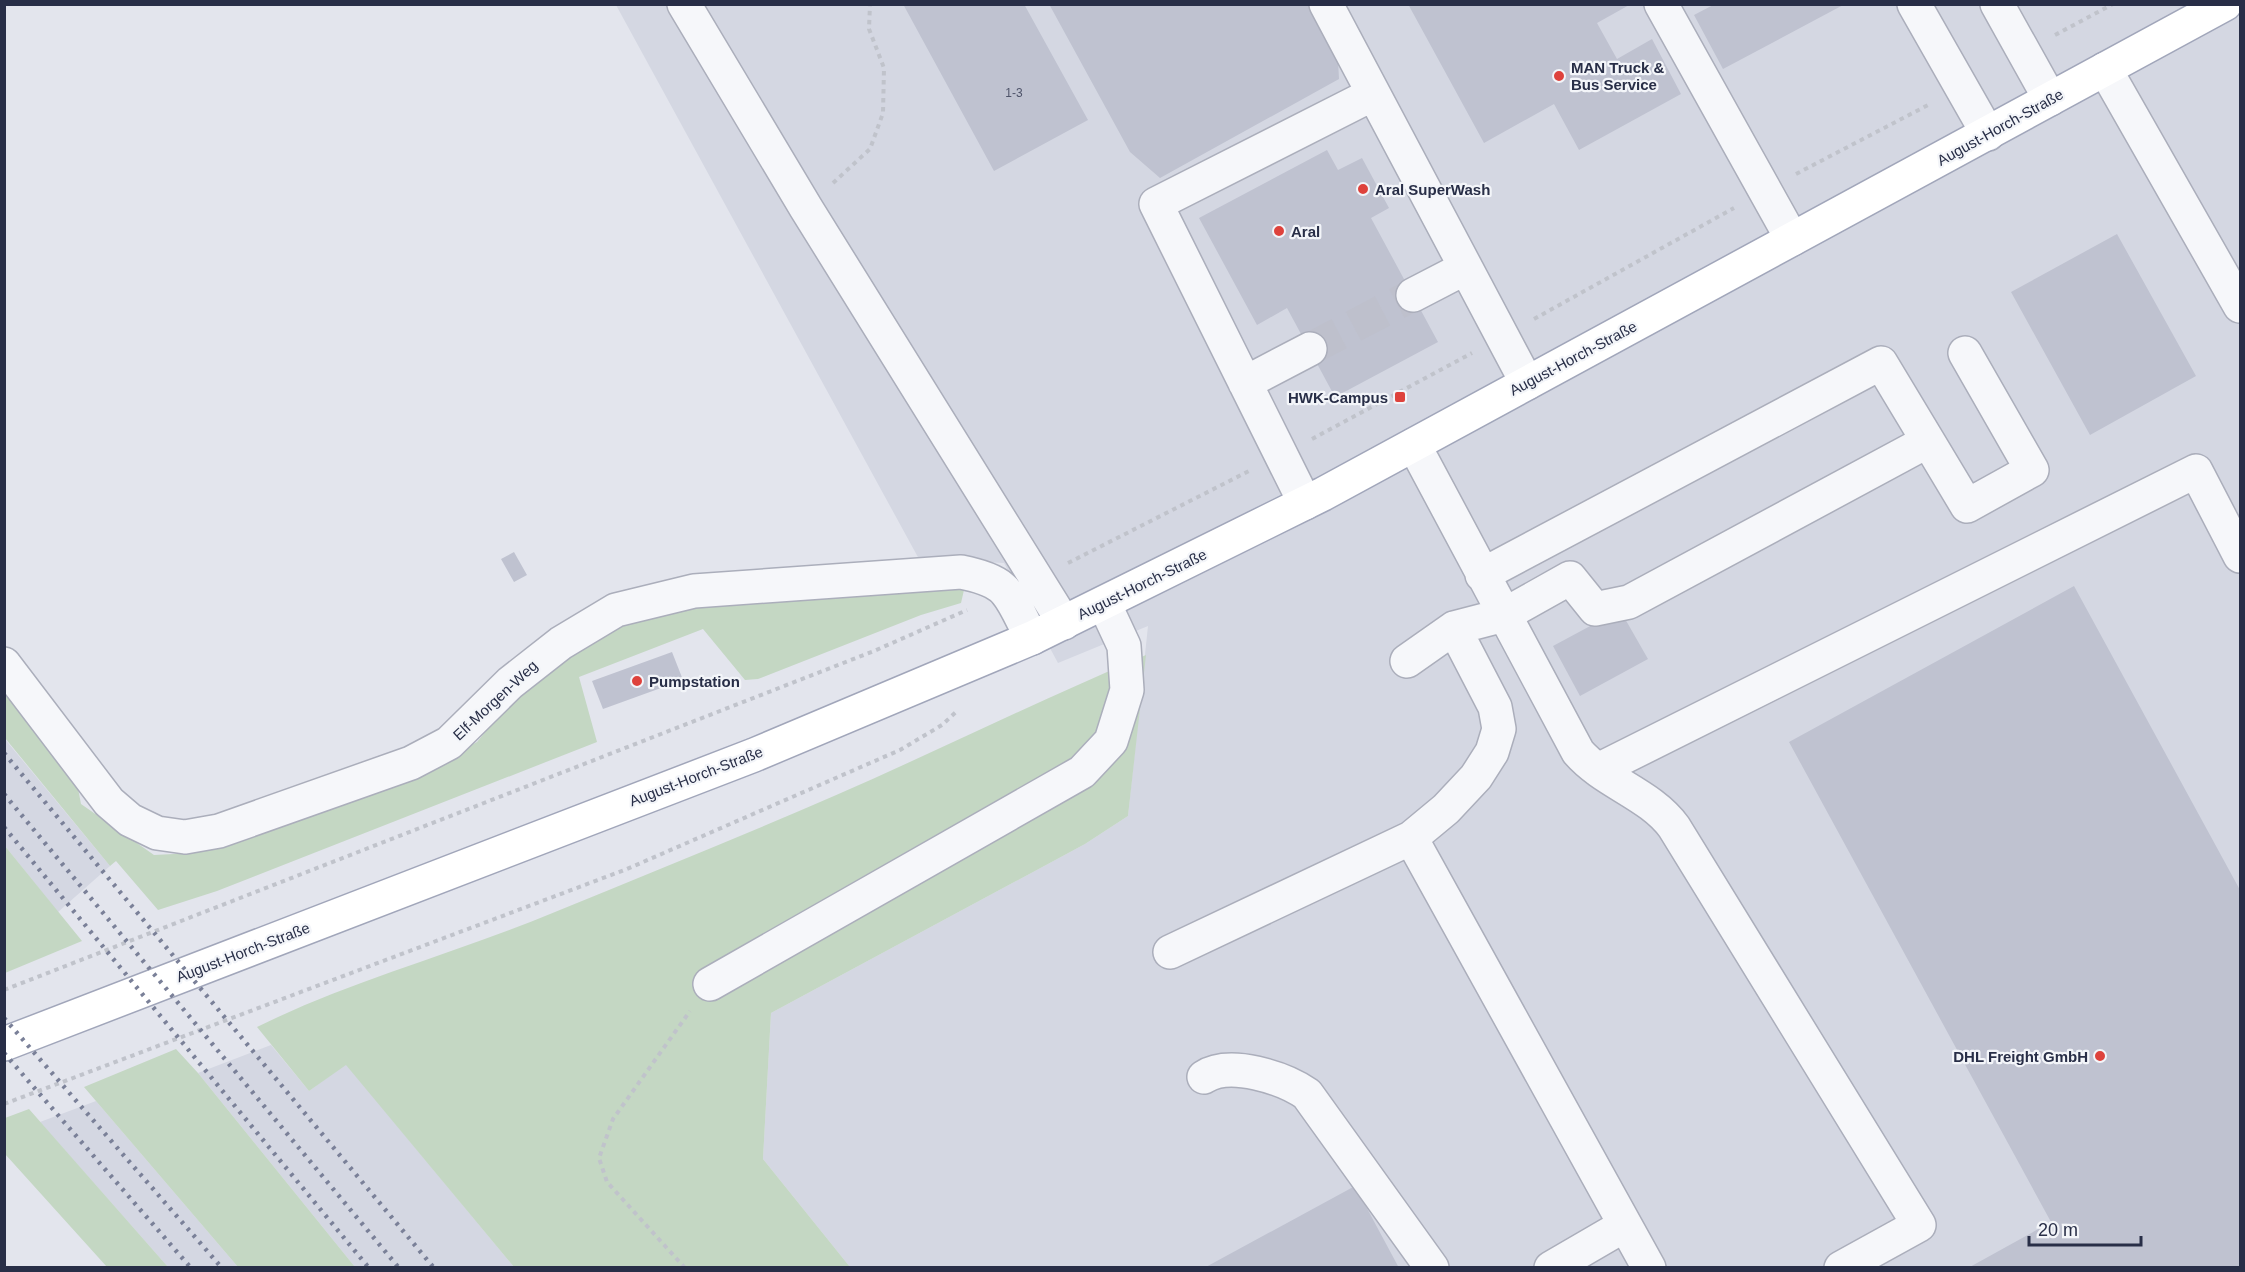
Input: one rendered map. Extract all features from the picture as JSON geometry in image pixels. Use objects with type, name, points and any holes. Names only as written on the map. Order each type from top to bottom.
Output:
[{"type":"main road","name":"August-Horch-Straße","points":[[4,1044],[754,754],[1032,638],[1305,503],[2225,4]]},
{"type":"lane","points":[[684,4],[806,208],[1064,623]]},
{"type":"lane","points":[[1326,4],[1527,383]]},
{"type":"lane","points":[[1661,4],[1792,239]]},
{"type":"lane","points":[[1914,4],[1988,134]]},
{"type":"lane","points":[[1996,4],[2050,99]]},
{"type":"lane","points":[[2105,69],[2241,306]]},
{"type":"lane","points":[[1305,503],[1156,204],[1373,94]]},
{"type":"lane","points":[[1413,295],[1465,268]]},
{"type":"lane","points":[[1245,383],[1310,349]]},
{"type":"lane","points":[[1482,574],[1881,363],[1967,506],[2032,470],[1965,353]]},
{"type":"lane","points":[[1548,540],[1570,578],[1595,609],[1629,602],[1928,441]]},
{"type":"lane","points":[[1414,445],[1578,752],[1598,770],[1655,807],[1674,827],[1919,1225],[1841,1268]]},
{"type":"lane","points":[[1598,770],[2196,471],[2241,556]]},
{"type":"lane","name":"Elf-Morgen-Weg","points":[[4,664],[109,802],[130,820],[157,833],[185,837],[219,831],[411,763],[449,743],[510,683],[561,643],[616,610],[694,591],[961,572],[987,578],[1004,586],[1032,638]]},
{"type":"lane","points":[[1407,661],[1454,628],[1504,615],[1570,578]]},
{"type":"lane","points":[[710,984],[1082,772],[1111,741],[1127,690],[1124,646],[1104,603]]},
{"type":"lane","points":[[1170,951],[1411,838],[1446,809],[1476,777],[1492,752],[1499,729],[1495,707],[1454,628]]},
{"type":"lane","points":[[1411,838],[1649,1268]]},
{"type":"lane","points":[[1204,1077],[1209,1074],[1238,1070],[1280,1080],[1307,1094],[1432,1268]]},
{"type":"lane","points":[[1551,1268],[1626,1225]]},
{"type":"path","points":[[806,208],[870,149],[879,127],[883,113],[884,68],[869,28],[870,4]]},
{"type":"path","points":[[4,990],[874,651]]},
{"type":"path","points":[[4,1104],[627,869],[900,750],[942,725],[963,705]]},
{"type":"path","points":[[685,1268],[607,1182],[599,1158],[613,1119],[710,984]]},
{"type":"shaded area","points":[[616,5],[2240,5],[2240,1267],[850,1267],[763,1159],[771,1013],[1085,844],[1128,816],[1148,626],[1058,663],[1004,563],[919,559]]},
{"type":"shaded area","points":[[4,738],[110,866],[58,912],[5,846]]},
{"type":"shaded area","points":[[271,1045],[309,1091],[346,1064],[514,1267],[355,1267],[198,1073]]},
{"type":"shaded area","points":[[96,1101],[238,1267],[168,1267],[40,1122]]},
{"type":"green space","points":[[927,582],[964,590],[961,603],[921,615],[758,679],[745,680],[703,629],[579,677],[597,742],[217,891],[158,910],[116,861],[110,866],[5,738],[4,690],[76,778],[81,804],[154,855],[193,853],[344,800],[455,754],[477,742],[519,691],[581,646],[639,616],[710,601]]},
{"type":"green space","points":[[1146,655],[1128,816],[1085,844],[771,1013],[763,1159],[850,1267],[514,1267],[346,1065],[309,1091],[257,1027],[330,995],[518,927],[734,838],[868,781]]},
{"type":"green space","points":[[5,846],[82,941],[4,973]]},
{"type":"green space","points":[[176,1049],[355,1267],[238,1267],[84,1087]]},
{"type":"green space","points":[[29,1109],[168,1267],[107,1267],[5,1154],[5,1118]]},
{"type":"building","points":[[903,4],[1024,4],[1088,120],[994,171]]},
{"type":"building","points":[[1049,4],[1317,4],[1337,42],[1339,79],[1160,178],[1130,152]]},
{"type":"building","name":"MAN Truck & Bus Service","points":[[1408,4],[1631,4],[1597,23],[1617,59],[1652,39],[1681,94],[1579,150],[1554,104],[1484,143]]},
{"type":"building","points":[[1715,4],[1845,4],[1723,69],[1694,15]]},
{"type":"building","points":[[1327,150],[1338,170],[1362,158],[1389,208],[1371,218],[1438,342],[1335,397],[1287,308],[1257,325],[1199,218]]},
{"type":"building","points":[[2117,234],[2196,376],[2090,435],[2011,292]]},
{"type":"building","points":[[514,552],[527,575],[514,582],[501,559]]},
{"type":"building","name":"DHL Freight GmbH","points":[[2074,586],[2240,890],[2240,1268],[1968,1268],[2051,1222],[1789,742]]},
{"type":"building","points":[[1620,610],[1648,659],[1580,696],[1553,646]]},
{"type":"building","name":"Pumpstation","points":[[672,652],[683,680],[603,709],[592,681]]},
{"type":"building","points":[[1355,1186],[1399,1268],[1204,1268]]},
{"type":"tunnel","points":[[1310,349],[1413,295]]},
{"type":"railway","points":[[4,753],[434,1268]]},
{"type":"railway","points":[[4,794],[399,1268]]},
{"type":"railway","points":[[4,827],[369,1268]]},
{"type":"railway","points":[[4,1018],[222,1268]]},
{"type":"railway","points":[[4,1053],[191,1268]]},
{"type":"place","name":"MAN Truck & Bus Service","points":[[1559,76]]},
{"type":"place","name":"Aral SuperWash","points":[[1363,189]]},
{"type":"place","name":"Aral","points":[[1279,231]]},
{"type":"place","name":"HWK-Campus","points":[[1400,397]]},
{"type":"place","name":"Pumpstation","points":[[637,681]]},
{"type":"place","name":"DHL Freight GmbH","points":[[2100,1056]]}]
